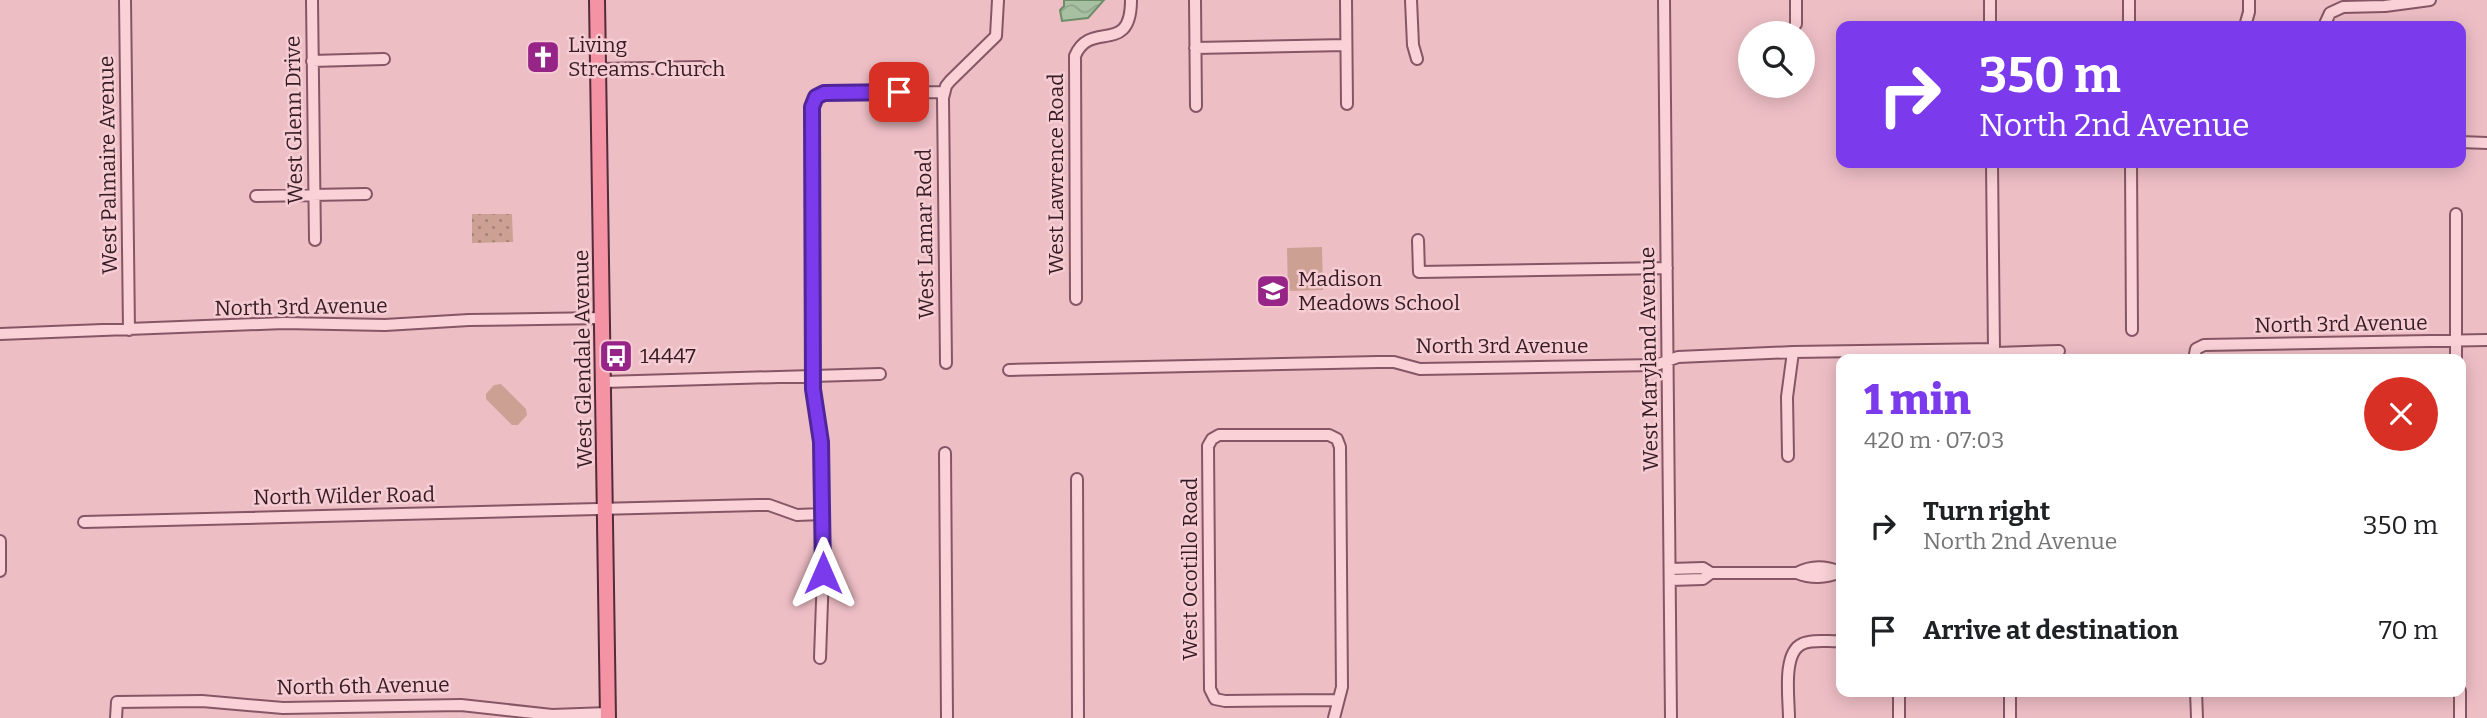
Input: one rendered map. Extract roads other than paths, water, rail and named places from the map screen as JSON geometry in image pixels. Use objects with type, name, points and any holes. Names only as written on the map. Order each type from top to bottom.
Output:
[{"type":"main road","name":"West Glendale Avenue","points":[[597,0],[608,716]]},
{"type":"street","name":"West Palmaire Avenue","points":[[125,0],[129,330]]},
{"type":"street","name":"West Glenn Drive","points":[[312,0],[316,240]]},
{"type":"street","points":[[820,658],[821,442],[814,402],[813,376],[812,107],[816,97],[824,93],[944,92],[950,81],[996,36],[998,0]]},
{"type":"street","name":"West Lawrence Road","points":[[1076,299],[1075,56],[1083,42],[1118,34],[1125,28],[1131,0]]},
{"type":"street","points":[[1195,0],[1196,106]]},
{"type":"street","points":[[1346,0],[1347,104]]},
{"type":"street","points":[[1411,0],[1413,45],[1418,59]]},
{"type":"street","name":"West Maryland Avenue","points":[[1664,0],[1671,718]]},
{"type":"street","points":[[1796,0],[1796,21]]},
{"type":"street","points":[[1990,0],[1990,21]]},
{"type":"street","points":[[2129,0],[2129,21]]},
{"type":"street","points":[[2246,21],[2249,0]]},
{"type":"street","points":[[2326,21],[2330,13],[2343,7],[2385,6],[2430,0]]},
{"type":"street","points":[[1195,48],[1346,45]]},
{"type":"street","points":[[312,61],[384,59]]},
{"type":"street","points":[[598,69],[701,67]]},
{"type":"street","name":"West Lamar Road","points":[[944,92],[946,363]]},
{"type":"street","points":[[2466,142],[2487,143]]},
{"type":"street","points":[[1992,168],[1996,353]]},
{"type":"street","points":[[2131,168],[2132,330]]},
{"type":"street","points":[[256,196],[366,194]]},
{"type":"street","points":[[2456,214],[2456,354]]},
{"type":"street","points":[[1418,240],[1419,272],[1667,268]]},
{"type":"street","name":"North 3rd Avenue","points":[[0,334],[284,323],[384,325],[469,320],[603,318]]},
{"type":"street","name":"North 3rd Avenue","points":[[2195,354],[2204,345],[2487,340]]},
{"type":"street","name":"North 3rd Avenue","points":[[1946,354],[2059,351]]},
{"type":"street","name":"North 3rd Avenue","points":[[1009,370],[1389,362],[1420,369],[1656,365],[1678,357],[1793,352],[1862,354]]},
{"type":"street","points":[[1788,456],[1787,400],[1793,352]]},
{"type":"street","points":[[604,382],[880,374]]},
{"type":"street","name":"West Ocotillo Road","points":[[1219,435],[1329,435],[1337,439],[1340,447],[1342,687],[1338,700],[1225,701],[1215,699],[1210,690],[1208,446],[1212,439],[1219,435]]},
{"type":"street","points":[[945,453],[947,718]]},
{"type":"street","points":[[1077,479],[1078,718]]},
{"type":"street","name":"North Wilder Road","points":[[84,522],[757,505],[769,505],[797,515],[822,514]]},
{"type":"street","points":[[0,541],[0,571]]},
{"type":"street","points":[[1670,574],[1703,568],[1711,573],[1797,573],[1808,568],[1828,567],[1836,570]]},
{"type":"street","points":[[1789,718],[1789,660],[1797,646],[1807,642],[1836,641]]},
{"type":"street","points":[[1899,697],[1899,718]]},
{"type":"street","points":[[2010,697],[2010,718]]},
{"type":"street","points":[[2196,697],[2197,718]]},
{"type":"street","points":[[2460,697],[2460,718]]},
{"type":"street","points":[[1334,718],[1338,700]]},
{"type":"street","name":"North 6th Avenue","points":[[116,718],[117,702],[202,701],[283,708],[461,705],[552,715],[608,716]]},
{"type":"water","points":[[1064,0],[1104,0],[1088,18],[1062,21],[1060,10],[1064,6]]},
{"type":"place","name":"Living Streams Church","points":[[543,57]]},
{"type":"place","name":"Madison Meadows School","points":[[1273,291]]},
{"type":"place","name":"14447","points":[[616,356]]}]
